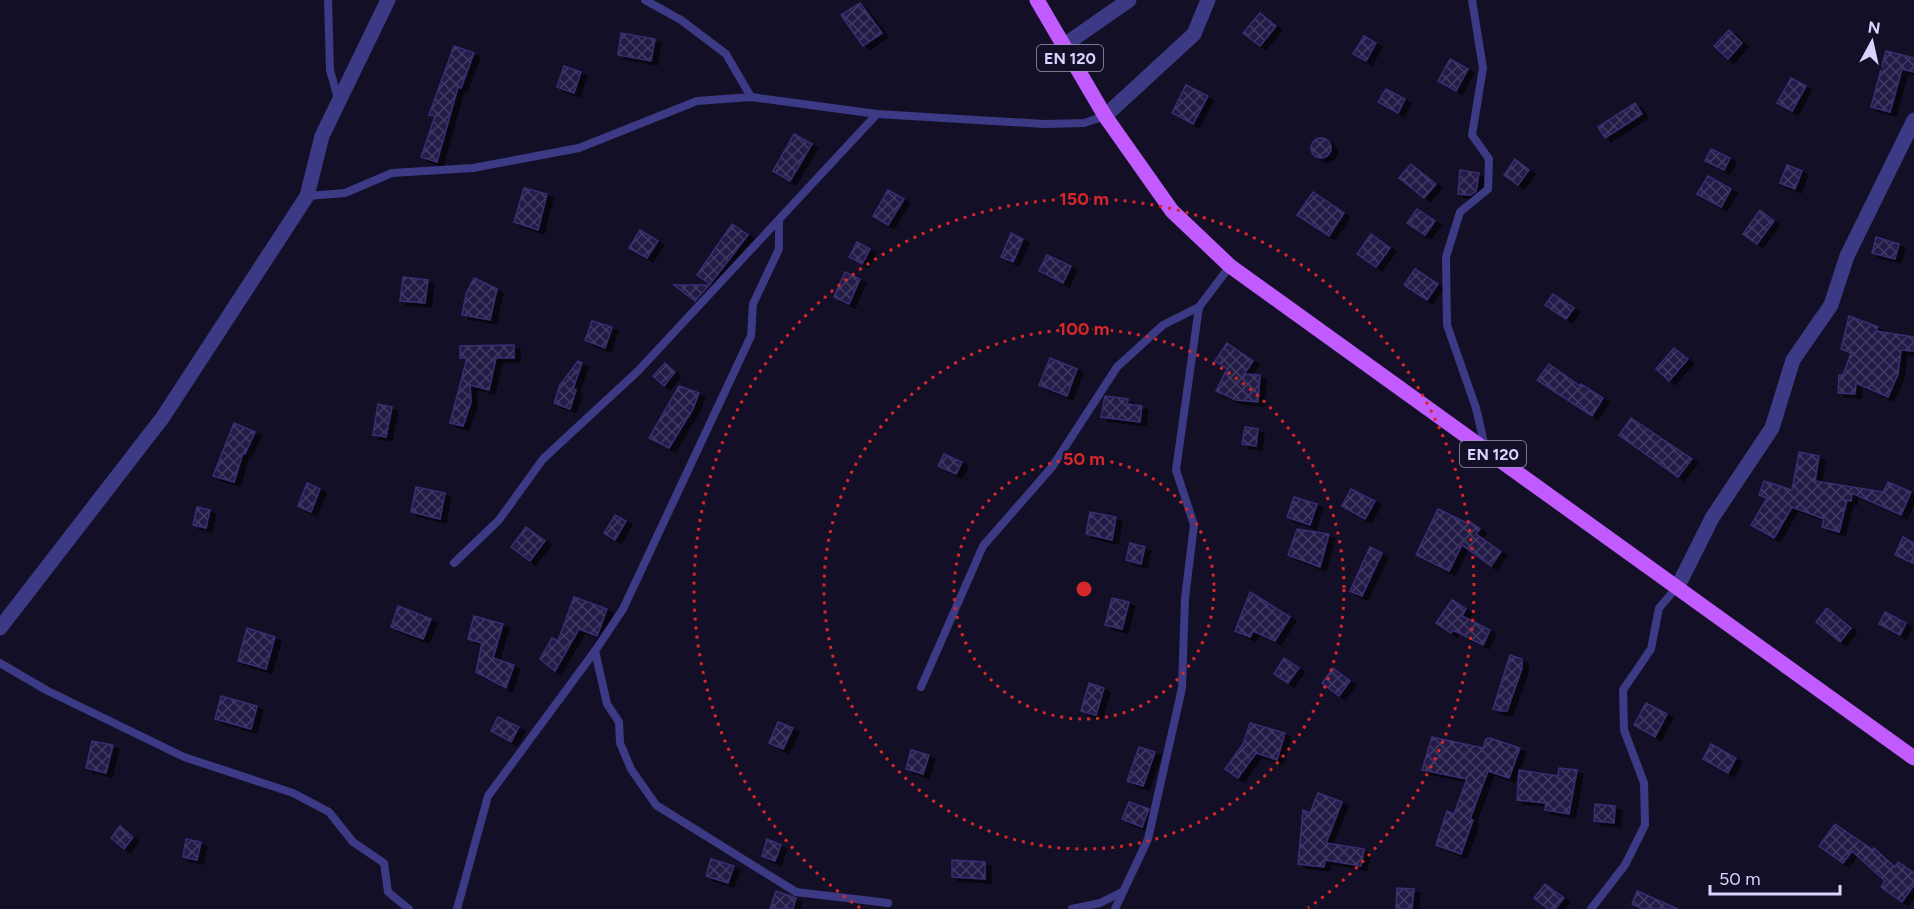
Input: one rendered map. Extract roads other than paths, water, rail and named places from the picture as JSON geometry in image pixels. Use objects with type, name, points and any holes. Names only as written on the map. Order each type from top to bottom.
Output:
[{"type":"main road","name":"EN 120","points":[[1037,0],[1105,116],[1172,211],[1230,266],[1678,586],[1914,758]]},
{"type":"street","points":[[0,627],[163,417],[307,196],[322,136],[388,0]]},
{"type":"street","points":[[1063,46],[1129,0]]},
{"type":"street","points":[[1105,116],[1194,34],[1208,0]]},
{"type":"street","points":[[1678,586],[1712,518],[1772,428],[1793,360],[1831,305],[1847,255],[1914,120]]},
{"type":"lane","points":[[328,0],[330,70],[338,99]]},
{"type":"lane","points":[[645,0],[681,20],[726,54],[751,97]]},
{"type":"lane","points":[[1472,0],[1483,68],[1472,135],[1489,159],[1488,189],[1460,212],[1446,257],[1447,326],[1476,408],[1485,448]]},
{"type":"lane","points":[[307,196],[345,193],[392,172],[474,168],[579,148],[697,101],[751,97],[877,114],[1045,124],[1084,123],[1105,116]]},
{"type":"lane","points":[[454,563],[499,520],[543,459],[638,371],[877,114]]},
{"type":"lane","points":[[457,909],[488,796],[595,651],[623,609],[751,336],[753,304],[780,249],[779,222]]},
{"type":"lane","points":[[921,687],[983,546],[1052,466],[1117,367],[1163,325],[1199,307],[1230,266]]},
{"type":"lane","points":[[1115,909],[1148,839],[1182,688],[1185,598],[1194,525],[1176,470],[1199,307]]},
{"type":"lane","points":[[1591,909],[1625,865],[1645,825],[1644,783],[1624,730],[1623,690],[1651,648],[1659,608],[1678,586]]},
{"type":"lane","points":[[595,651],[607,704],[619,722],[620,743],[631,770],[656,805],[796,892],[888,903]]},
{"type":"lane","points":[[0,663],[46,690],[184,757],[293,793],[329,812],[353,842],[384,863],[388,892],[409,909]]},
{"type":"lane","points":[[1072,909],[1100,903],[1122,892]]}]
